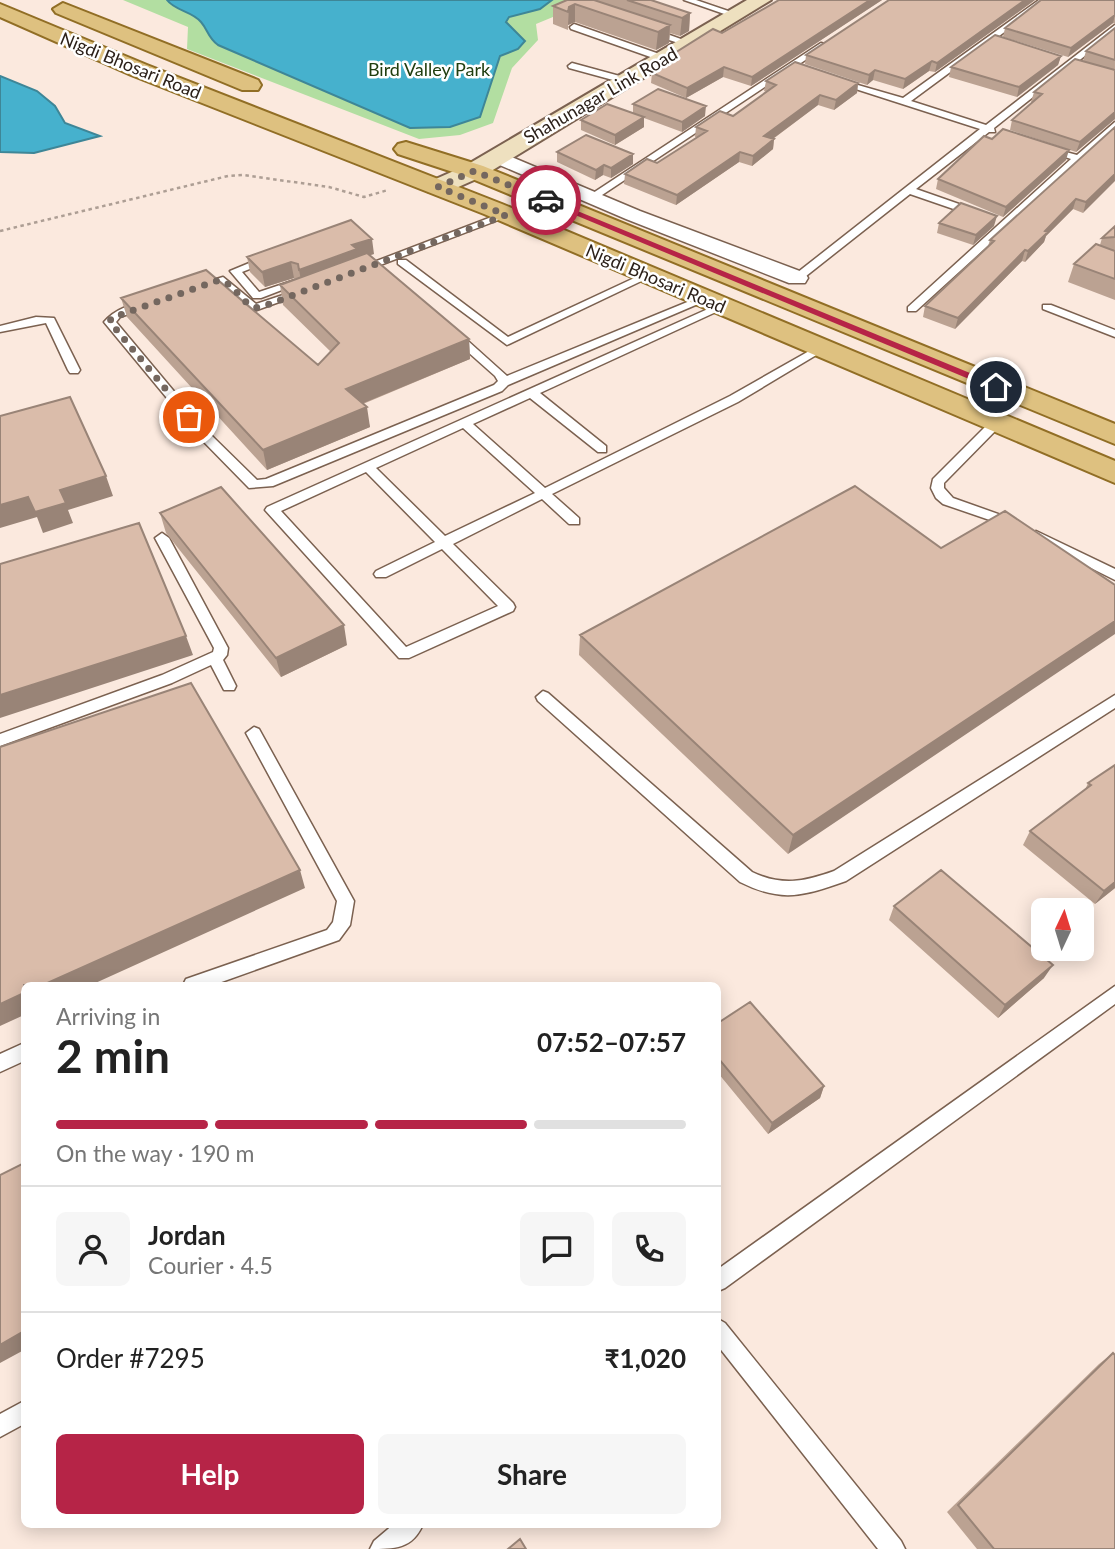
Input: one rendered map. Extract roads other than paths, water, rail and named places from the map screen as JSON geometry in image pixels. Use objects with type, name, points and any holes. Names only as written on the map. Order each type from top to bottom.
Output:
[{"type":"main road","name":"Nigdi Bhosari Road","points":[[40,0],[273,95]]},
{"type":"main road","name":"Nigdi Bhosari Road","points":[[0,10],[139,70],[500,212],[1115,473]]},
{"type":"main road","name":"Nigdi Bhosari Road","points":[[384,140],[484,164],[624,221],[720,272],[1115,435]]},
{"type":"street","name":"Shahunagar Link Road","points":[[426,182],[484,164],[761,0]]},
{"type":"street","points":[[484,164],[592,197],[624,221],[743,257],[797,278]]},
{"type":"street","points":[[720,272],[743,257]]},
{"type":"lane","points":[[688,0],[736,15]]},
{"type":"lane","points":[[904,102],[1044,0]]},
{"type":"lane","points":[[574,27],[663,58]]},
{"type":"lane","points":[[637,27],[688,43]]},
{"type":"lane","points":[[797,278],[1115,28]]},
{"type":"lane","points":[[592,197],[837,36]]},
{"type":"lane","points":[[990,39],[1003,43]]},
{"type":"lane","points":[[1057,59],[1082,66]]},
{"type":"lane","points":[[572,66],[624,80]]},
{"type":"lane","points":[[793,66],[805,70]]},
{"type":"lane","points":[[830,78],[999,133]]},
{"type":"lane","points":[[912,309],[1115,125]]},
{"type":"lane","points":[[1038,146],[1077,158]]},
{"type":"lane","points":[[908,190],[981,215]]},
{"type":"lane","points":[[352,264],[500,212]]},
{"type":"lane","points":[[341,276],[376,269],[500,212]]},
{"type":"lane","points":[[994,219],[1006,224]]},
{"type":"lane","points":[[284,253],[235,271],[257,296],[301,281]]},
{"type":"lane","points":[[402,262],[507,342],[649,275]]},
{"type":"lane","points":[[189,289],[223,280],[250,306],[259,308],[317,285]]},
{"type":"lane","points":[[153,302],[116,315],[110,322],[204,435],[254,485],[268,483],[498,388],[504,382],[714,302]]},
{"type":"lane","points":[[368,467],[508,607],[404,654],[272,510],[531,393],[714,302]]},
{"type":"lane","points":[[1046,307],[1115,334]]},
{"type":"lane","points":[[0,328],[36,320],[50,320],[74,370]]},
{"type":"lane","points":[[441,324],[500,374],[504,382]]},
{"type":"lane","points":[[381,574],[734,399],[822,348]]},
{"type":"lane","points":[[531,393],[602,449]]},
{"type":"lane","points":[[997,422],[938,482],[940,496],[1018,526],[1115,575]]},
{"type":"lane","points":[[465,423],[575,521]]},
{"type":"lane","points":[[0,740],[220,655],[221,648],[162,538]]},
{"type":"lane","points":[[215,659],[229,686]]},
{"type":"lane","points":[[543,697],[746,877],[780,892],[804,889],[840,876],[1115,701]]},
{"type":"lane","points":[[200,982],[333,934],[345,916],[346,901],[254,733]]},
{"type":"lane","points":[[721,1279],[1115,993]]},
{"type":"lane","points":[[0,1063],[21,1053]]},
{"type":"lane","points":[[721,1334],[893,1549]]},
{"type":"lane","points":[[0,1426],[21,1414]]},
{"type":"lane","points":[[382,1549],[407,1528]]},
{"type":"water","name":"Bird Valley Park","points":[[167,0],[552,0],[540,9],[509,17],[506,22],[525,41],[518,49],[500,56],[480,117],[450,127],[410,128],[218,45],[197,18],[174,7]]},
{"type":"water","points":[[0,76],[37,91],[55,106],[65,123],[100,136],[34,153],[0,152]]}]
